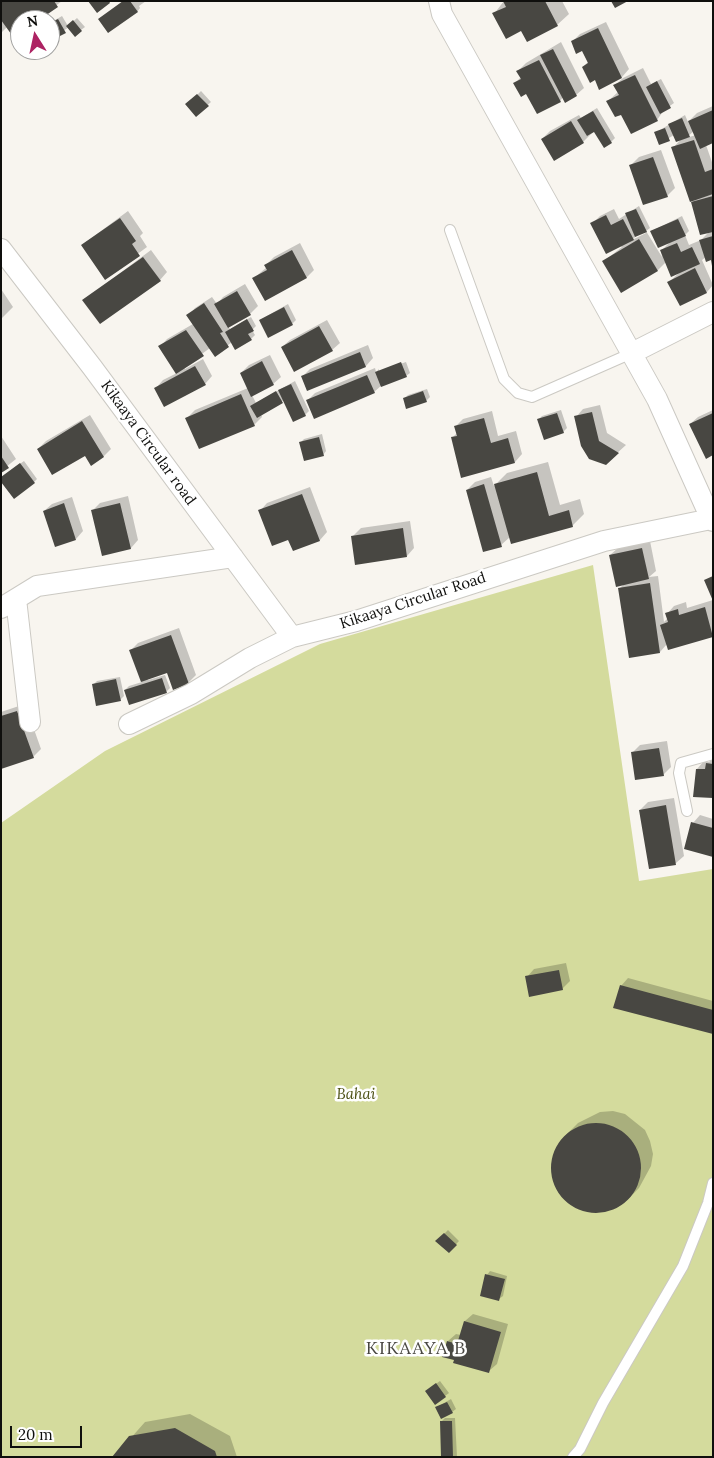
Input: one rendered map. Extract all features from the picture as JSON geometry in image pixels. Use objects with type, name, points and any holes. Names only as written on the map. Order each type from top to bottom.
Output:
[{"type":"street","points":[[439,1],[442,14],[657,399],[712,520]]},
{"type":"street","name":"Kikaaya Circular road","points":[[1,250],[92,367],[292,637]]},
{"type":"street","points":[[632,353],[713,312]]},
{"type":"street","name":"Kikaaya Circular Road","points":[[129,724],[191,694],[250,658],[292,637],[356,621],[604,542],[712,520]]},
{"type":"street","points":[[30,722],[8,604],[37,586],[233,557]]},
{"type":"lane","points":[[450,230],[504,379],[518,393],[532,397],[632,353]]},
{"type":"lane","points":[[687,811],[680,773],[681,764],[713,754]]},
{"type":"lane","points":[[573,1457],[580,1448],[603,1404],[683,1266],[708,1203],[713,1183]]},
{"type":"green space","name":"Bahai","points":[[593,565],[639,881],[713,869],[713,1457],[1,1457],[1,823],[105,751],[320,644]]},
{"type":"building","points":[[1,1],[54,1],[58,7],[54,10],[10,10],[10,32],[1,20]]},
{"type":"building","points":[[88,1],[109,1],[110,3],[97,13]]},
{"type":"building","points":[[123,1],[130,1],[138,12],[108,33],[98,19]]},
{"type":"building","points":[[503,1],[545,1],[558,26],[527,42],[521,31],[506,39],[492,13],[506,7]]},
{"type":"building","points":[[611,1],[628,1],[615,8]]},
{"type":"building","points":[[73,20],[82,31],[75,37],[66,26]]},
{"type":"building","points":[[60,22],[66,33],[60,36]]},
{"type":"building","points":[[598,28],[622,78],[599,90],[595,80],[590,83],[582,67],[588,63],[582,51],[576,54],[571,41]]},
{"type":"building","points":[[553,49],[577,96],[565,103],[540,55]]},
{"type":"building","points":[[539,60],[561,102],[537,114],[526,94],[521,97],[513,83],[521,79],[516,71]]},
{"type":"building","points":[[635,75],[658,121],[631,134],[621,115],[615,117],[606,101],[619,95],[613,85]]},
{"type":"building","points":[[657,81],[671,108],[660,114],[646,87]]},
{"type":"building","points":[[197,94],[209,106],[196,117],[185,104]]},
{"type":"building","points":[[713,110],[713,143],[700,149],[688,121]]},
{"type":"building","points":[[593,111],[612,143],[604,148],[594,132],[587,136],[577,120]]},
{"type":"building","points":[[682,118],[690,137],[676,142],[668,124]]},
{"type":"building","points":[[571,121],[584,143],[554,161],[541,139]]},
{"type":"building","points":[[665,128],[670,141],[659,145],[654,132]]},
{"type":"building","points":[[694,140],[705,172],[713,169],[713,194],[690,202],[671,147]]},
{"type":"building","points":[[653,157],[668,197],[643,205],[629,165]]},
{"type":"building","points":[[713,196],[713,232],[700,235],[691,202]]},
{"type":"building","points":[[636,209],[647,232],[635,237],[625,213]]},
{"type":"building","points":[[606,215],[611,225],[623,219],[634,240],[606,254],[590,223]]},
{"type":"building","points":[[120,218],[136,241],[132,244],[140,256],[105,280],[81,245]]},
{"type":"building","points":[[678,219],[686,236],[658,248],[650,231]]},
{"type":"building","points":[[713,236],[712,266],[711,260],[706,262],[699,240]]},
{"type":"building","points":[[639,239],[658,271],[621,293],[602,261]]},
{"type":"building","points":[[677,243],[681,252],[692,247],[700,264],[671,277],[660,250]]},
{"type":"building","points":[[292,250],[307,278],[265,301],[252,278],[267,270],[264,265]]},
{"type":"building","points":[[143,257],[161,281],[100,324],[82,300]]},
{"type":"building","points":[[695,268],[707,293],[680,306],[667,282]]},
{"type":"building","points":[[237,291],[251,315],[228,328],[214,304]]},
{"type":"building","points":[[204,303],[223,332],[220,333],[229,347],[215,357],[186,315]]},
{"type":"building","points":[[284,307],[293,325],[268,338],[259,320]]},
{"type":"building","points":[[247,319],[254,331],[248,334],[252,340],[235,350],[225,332]]},
{"type":"building","points":[[319,326],[333,351],[294,372],[281,347]]},
{"type":"building","points":[[186,330],[204,356],[176,374],[158,346]]},
{"type":"building","points":[[360,352],[366,367],[307,391],[301,376]]},
{"type":"building","points":[[262,361],[274,385],[251,397],[240,373]]},
{"type":"building","points":[[401,362],[407,377],[381,387],[375,372]]},
{"type":"building","points":[[195,366],[206,385],[164,407],[154,388]]},
{"type":"building","points":[[367,375],[375,393],[314,419],[306,400]]},
{"type":"building","points":[[291,384],[306,416],[293,422],[278,390]]},
{"type":"building","points":[[276,391],[283,403],[257,418],[250,406]]},
{"type":"building","points":[[423,391],[427,402],[406,409],[403,398]]},
{"type":"building","points":[[241,394],[255,426],[199,449],[185,418]]},
{"type":"building","points":[[592,412],[599,441],[619,453],[606,465],[589,459],[581,446],[574,416]]},
{"type":"building","points":[[557,413],[564,433],[544,440],[537,419]]},
{"type":"building","points":[[713,413],[713,455],[706,459],[689,424]]},
{"type":"building","points":[[484,418],[491,443],[508,438],[515,463],[461,478],[451,437],[457,436],[454,426]]},
{"type":"building","points":[[82,421],[104,457],[91,466],[85,456],[52,475],[37,449]]},
{"type":"building","points":[[319,437],[324,456],[304,461],[299,442]]},
{"type":"building","points":[[1,456],[9,468],[1,473]]},
{"type":"building","points":[[20,463],[35,483],[14,499],[1,482],[1,477]]},
{"type":"building","points":[[537,472],[549,516],[569,510],[573,527],[511,544],[494,484]]},
{"type":"building","points":[[484,484],[502,547],[483,552],[466,490]]},
{"type":"building","points":[[302,494],[320,541],[293,551],[288,540],[272,546],[258,510]]},
{"type":"building","points":[[64,503],[76,540],[55,547],[43,511]]},
{"type":"building","points":[[120,503],[131,549],[102,556],[91,510]]},
{"type":"building","points":[[403,528],[407,557],[355,565],[351,536]]},
{"type":"building","points":[[642,548],[649,579],[616,587],[609,555]]},
{"type":"building","points":[[713,576],[713,601],[704,580]]},
{"type":"building","points":[[650,583],[660,653],[629,658],[618,588]]},
{"type":"building","points":[[705,607],[713,637],[668,650],[660,625],[668,622],[665,613],[678,609],[679,615]]},
{"type":"building","points":[[171,635],[189,684],[173,690],[167,673],[141,682],[129,650]]},
{"type":"building","points":[[162,678],[167,693],[129,705],[124,690]]},
{"type":"building","points":[[116,679],[121,701],[96,706],[92,684]]},
{"type":"building","points":[[17,711],[34,758],[1,769],[1,716]]},
{"type":"building","points":[[659,748],[664,776],[635,780],[631,752]]},
{"type":"building","points":[[706,763],[713,764],[713,798],[693,797],[696,769],[705,769]]},
{"type":"building","points":[[666,805],[676,865],[649,869],[639,810]]},
{"type":"building","points":[[691,822],[713,828],[713,857],[684,849]]},
{"type":"building","points":[[559,970],[563,990],[529,997],[525,976]]},
{"type":"building","points":[[620,985],[713,1010],[713,1034],[613,1008]]},
{"type":"building","points":[[587,1123],[605,1123],[621,1130],[634,1143],[641,1159],[641,1177],[634,1193],[621,1206],[605,1213],[587,1213],[571,1206],[558,1193],[551,1177],[551,1159],[558,1143],[571,1130]]},
{"type":"building","points":[[444,1233],[457,1245],[449,1253],[435,1241]]},
{"type":"building","points":[[485,1274],[505,1279],[499,1301],[480,1296]]},
{"type":"building","points":[[464,1321],[501,1332],[489,1373],[453,1363],[454,1360],[442,1357],[447,1341],[457,1344]]},
{"type":"building","points":[[436,1383],[446,1397],[435,1405],[425,1391]]},
{"type":"building","points":[[447,1402],[453,1413],[441,1419],[435,1407]]},
{"type":"building","points":[[440,1421],[452,1421],[453,1457],[441,1457]]},
{"type":"building","points":[[175,1428],[215,1451],[217,1457],[112,1457],[129,1436]]},
{"type":"district","name":"KIKAAYA B","points":[[416,1349]]}]
